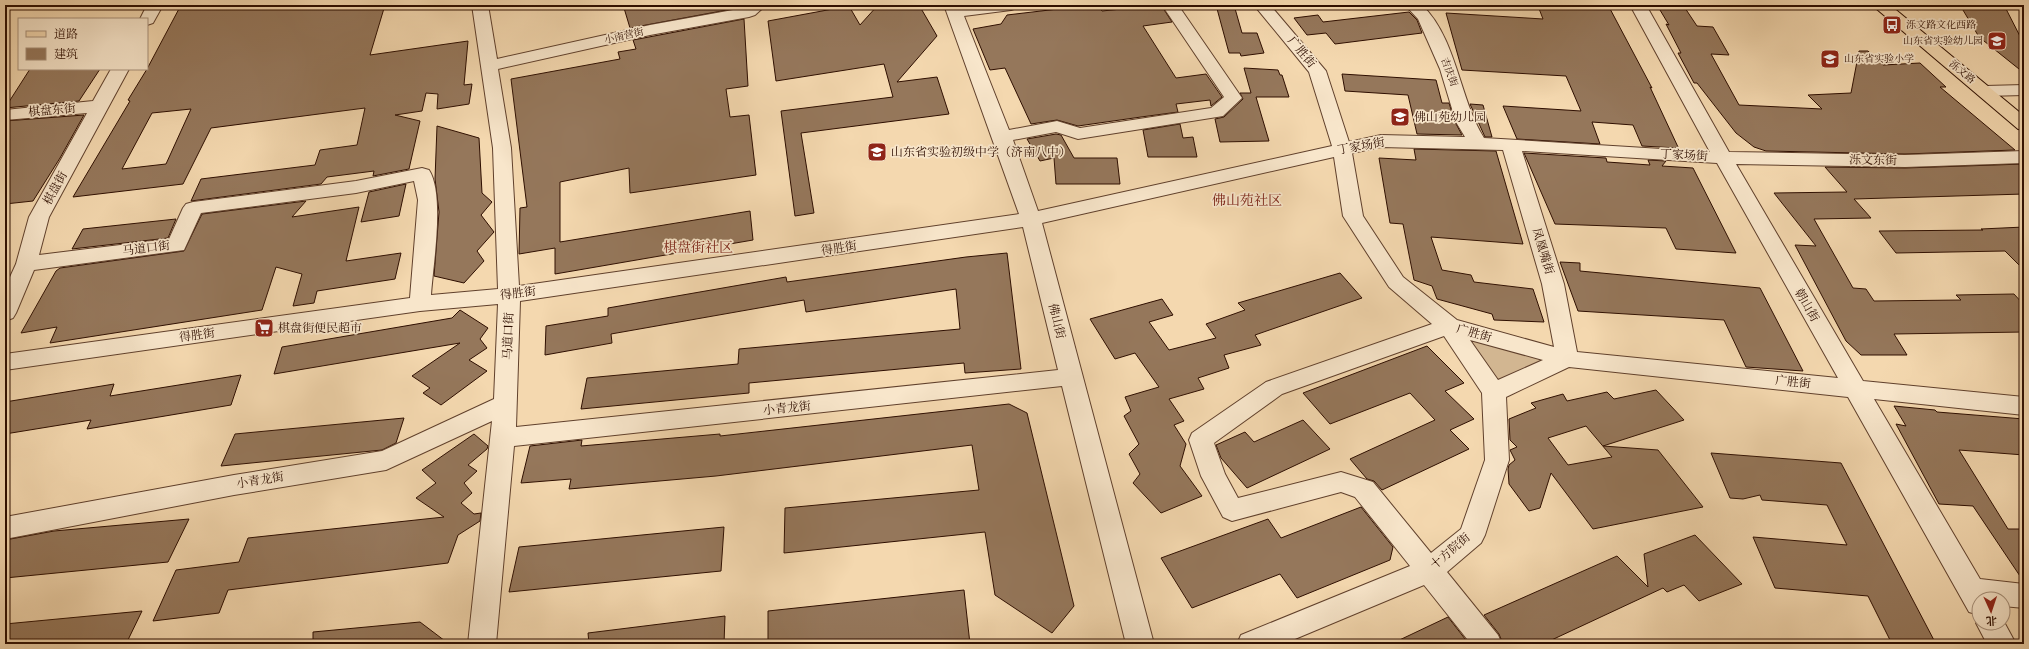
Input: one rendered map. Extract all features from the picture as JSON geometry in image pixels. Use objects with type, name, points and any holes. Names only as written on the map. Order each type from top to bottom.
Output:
[{"type":"main road","name":"泺文路","points":[[1880,5],[2024,125]]},
{"type":"main road","name":"泺文路","points":[[1902,5],[2024,108]]},
{"type":"street","points":[[148,18],[155,5]]},
{"type":"street","name":"马道口街","points":[[480,5],[502,148],[509,295],[506,404],[482,644]]},
{"type":"street","name":"小南营街","points":[[490,66],[650,30],[749,12],[758,5]]},
{"type":"street","points":[[954,8],[1011,5]]},
{"type":"street","points":[[1002,137],[1056,126],[1078,134],[1217,112],[1233,98],[1170,5]]},
{"type":"street","name":"广胜街","points":[[1262,5],[1317,71],[1342,149],[1353,216],[1396,282],[1449,326],[1567,359],[2024,406]]},
{"type":"street","name":"吉庆街","points":[[1413,5],[1425,17],[1449,69],[1465,122],[1478,143]]},
{"type":"street","name":"朝山街","points":[[1638,5],[1723,158],[1972,591]]},
{"type":"street","name":"佛山街","points":[[954,8],[1002,137],[1030,219],[1140,644]]},
{"type":"street","name":"棋盘街","points":[[5,313],[26,264],[39,217],[119,70]]},
{"type":"street","points":[[1985,91],[2024,90]]},
{"type":"street","name":"棋盘东街","points":[[5,115],[100,106]]},
{"type":"street","name":"丁家场街","points":[[1030,219],[1381,141],[1478,143],[1723,158]]},
{"type":"street","name":"凤凰嘴街","points":[[1511,146],[1553,284],[1567,359]]},
{"type":"street","name":"泺文东街","points":[[1723,158],[1905,161],[2024,157]]},
{"type":"street","name":"马道口街","points":[[26,264],[177,244],[193,208],[356,187],[422,174],[428,200],[420,304]]},
{"type":"street","name":"得胜街","points":[[5,362],[420,304],[509,295],[1030,219]]},
{"type":"street","points":[[1488,644],[1364,489],[1341,482],[1232,510],[1213,476],[1201,440],[1274,388],[1449,326],[1494,392],[1567,359]]},
{"type":"street","name":"小青龙街","points":[[503,438],[1071,378]]},
{"type":"street","name":"十方院街","points":[[1251,644],[1430,570],[1472,535],[1496,460],[1494,392]]},
{"type":"street","name":"小青龙街","points":[[5,528],[234,485],[386,460],[506,404]]},
{"type":"street","points":[[2011,596],[2024,596]]},
{"type":"street","points":[[1995,631],[2002,644]]},
{"type":"shaded area","points":[[1459,333],[1554,361],[1500,385]]},
{"type":"building","points":[[181,5],[385,5],[370,55],[468,41],[464,85],[472,84],[469,104],[437,109],[438,94],[426,93],[422,111],[395,115],[420,121],[409,169],[373,176],[374,171],[327,177],[321,184],[191,201],[201,179],[315,165],[320,150],[357,145],[365,108],[211,128],[183,184],[73,197],[130,101],[128,100],[146,70],[148,70],[148,67]],"holes":[[[191,109],[166,164],[122,169],[152,113]]]},
{"type":"building","points":[[638,5],[743,5],[743,7],[630,28],[624,8]]},
{"type":"building","points":[[878,5],[919,5],[937,36],[897,82],[937,77],[949,114],[801,133],[814,213],[795,216],[781,111],[893,97],[884,64],[776,81],[768,21],[849,6],[860,25]]},
{"type":"building","points":[[1098,5],[1102,11],[1161,5],[1172,22],[1143,26],[1176,78],[1206,74],[1222,97],[1211,106],[1210,100],[1176,104],[1178,112],[1078,126],[1057,120],[1031,124],[1005,68],[990,70],[973,29],[1001,24],[1007,15]]},
{"type":"building","points":[[1216,5],[1234,5],[1242,33],[1257,33],[1264,53],[1241,56],[1240,53],[1229,53]]},
{"type":"building","points":[[1579,5],[1608,5],[1652,88],[1650,87],[1678,147],[1677,148],[1642,146],[1633,125],[1592,122],[1600,144],[1517,139],[1503,106],[1581,111],[1566,76],[1462,70],[1446,13],[1543,19],[1538,6],[1581,9]]},
{"type":"building","points":[[1657,5],[1683,5],[1697,26],[1713,27],[1729,55],[1711,54],[1739,105],[1822,109],[1808,95],[1851,93],[1859,51],[1868,51],[1883,65],[1920,63],[1946,87],[1940,87],[2015,150],[1905,154],[1766,151],[1754,147],[1736,133],[1697,83],[1694,83],[1678,53],[1681,53],[1666,24],[1669,25]]},
{"type":"building","points":[[1960,5],[2004,5],[2024,44],[2024,73],[1979,37]]},
{"type":"building","points":[[1409,12],[1417,20],[1422,33],[1335,44],[1326,33],[1307,35],[1294,18],[1318,15],[1323,22]]},
{"type":"building","points":[[744,19],[748,86],[726,89],[730,117],[749,115],[756,175],[630,193],[629,168],[560,182],[560,242],[750,211],[753,240],[555,274],[555,248],[519,254],[520,208],[527,207],[511,79],[620,59],[618,52],[636,49],[633,40]]},
{"type":"building","points":[[1244,68],[1278,70],[1280,75],[1282,75],[1289,97],[1256,97],[1269,141],[1220,142],[1215,119],[1224,117],[1243,99],[1240,93],[1251,93]]},
{"type":"building","points":[[29,70],[99,70],[79,101],[5,108]]},
{"type":"building","points":[[1342,74],[1436,80],[1442,103],[1449,103],[1455,122],[1462,135],[1417,134],[1408,95],[1345,91]]},
{"type":"building","points":[[1470,104],[1483,105],[1492,137],[1485,137]]},
{"type":"building","points":[[84,115],[60,158],[33,201],[5,204],[5,121]]},
{"type":"building","points":[[1180,124],[1183,138],[1193,137],[1197,157],[1148,157],[1143,130]]},
{"type":"building","points":[[437,126],[479,138],[482,193],[492,202],[481,215],[494,232],[477,251],[484,261],[464,283],[434,276],[439,212],[435,179]]},
{"type":"building","points":[[1056,134],[1061,135],[1074,158],[1117,158],[1120,184],[1056,184],[1054,158],[1040,161],[1027,139]]},
{"type":"building","points":[[1414,149],[1496,151],[1523,244],[1431,237],[1442,270],[1471,275],[1474,282],[1533,289],[1544,322],[1494,320],[1492,314],[1437,299],[1432,286],[1414,280],[1403,224],[1390,223],[1379,158],[1416,160]]},
{"type":"building","points":[[1524,153],[1606,158],[1607,162],[1650,165],[1648,160],[1666,161],[1662,166],[1693,168],[1736,253],[1676,249],[1666,228],[1555,224]]},
{"type":"building","points":[[2024,164],[2024,194],[1854,199],[1871,218],[1814,219],[1853,288],[1866,289],[1874,301],[1961,300],[1956,295],[2014,294],[2024,305],[2024,332],[1894,334],[1907,355],[1861,355],[1846,341],[1795,245],[1816,246],[1774,193],[1847,192],[1825,167],[1905,168]]},
{"type":"building","points":[[406,184],[399,216],[361,222],[369,192]]},
{"type":"building","points":[[306,201],[292,217],[359,207],[346,261],[401,253],[395,279],[317,291],[314,303],[293,306],[302,274],[276,267],[262,310],[50,343],[57,327],[21,333],[56,271],[60,268],[184,251],[202,214]]},
{"type":"building","points":[[176,219],[168,238],[72,249],[83,229]]},
{"type":"building","points":[[2024,227],[2024,270],[2005,251],[1896,253],[1879,231],[1983,230],[1981,229]]},
{"type":"building","points":[[1007,253],[1021,369],[965,373],[964,363],[749,383],[749,393],[581,409],[587,378],[738,364],[739,349],[960,329],[956,289],[806,312],[804,300],[611,334],[612,343],[545,355],[546,326],[608,316],[608,308],[786,277],[787,282],[966,257]]},
{"type":"building","points":[[1560,262],[1580,263],[1580,271],[1760,288],[1803,371],[1746,367],[1724,320],[1578,311]]},
{"type":"building","points":[[1340,273],[1362,298],[1255,335],[1261,345],[1224,355],[1229,368],[1198,378],[1204,389],[1169,399],[1184,421],[1174,425],[1186,444],[1180,466],[1202,496],[1161,513],[1133,483],[1140,474],[1129,454],[1139,444],[1124,416],[1131,411],[1125,397],[1159,387],[1135,353],[1115,359],[1090,319],[1162,299],[1173,315],[1149,322],[1169,350],[1216,338],[1206,324],[1245,310],[1238,303]]},
{"type":"building","points":[[460,310],[488,328],[480,339],[487,348],[469,360],[487,371],[441,405],[423,393],[430,388],[412,376],[460,343],[274,374],[282,347],[452,318]]},
{"type":"building","points":[[1427,346],[1464,383],[1445,391],[1474,419],[1450,430],[1469,449],[1382,490],[1374,481],[1367,479],[1350,459],[1435,420],[1410,393],[1330,424],[1303,393]]},
{"type":"building","points":[[241,375],[231,405],[87,429],[91,420],[5,434],[5,402],[114,384],[110,396]]},
{"type":"building","points":[[1656,390],[1684,420],[1603,446],[1658,450],[1703,507],[1593,529],[1551,473],[1540,508],[1529,511],[1509,484],[1509,465],[1515,460],[1510,450],[1517,447],[1510,440],[1509,419],[1536,408],[1531,403],[1563,394],[1567,401],[1607,392],[1614,399]],"holes":[[[1586,426],[1612,457],[1568,465],[1548,438]]]},
{"type":"building","points":[[1009,404],[1027,413],[1074,606],[1052,633],[995,595],[985,532],[784,553],[785,508],[979,490],[972,445],[716,476],[569,489],[571,479],[521,483],[530,446],[582,440],[581,446],[720,434],[720,436]]},
{"type":"building","points":[[1894,406],[1935,410],[1937,412],[2024,419],[2024,455],[1959,450],[2008,529],[2024,529],[2024,582],[1973,506],[1939,504],[1896,424],[1906,426]]},
{"type":"building","points":[[404,418],[396,443],[382,450],[221,466],[235,434]]},
{"type":"building","points":[[1303,420],[1330,449],[1247,488],[1221,458],[1216,445],[1245,432],[1254,442]]},
{"type":"building","points":[[474,434],[488,446],[487,449],[468,465],[477,471],[464,483],[472,493],[461,503],[474,514],[481,513],[480,521],[458,535],[448,563],[228,590],[219,613],[153,621],[176,570],[239,562],[248,538],[444,517],[416,498],[436,483],[422,470]]},
{"type":"building","points":[[1711,453],[1841,463],[1936,644],[1892,644],[1868,596],[1775,588],[1753,537],[1847,545],[1827,505],[1762,500],[1760,495],[1743,499],[1730,498]]},
{"type":"building","points":[[1361,507],[1393,547],[1390,560],[1297,598],[1280,574],[1192,608],[1161,558],[1268,519],[1281,538]]},
{"type":"building","points":[[189,519],[168,562],[5,578],[5,540],[54,531]]},
{"type":"building","points":[[724,527],[721,571],[509,592],[519,547]]},
{"type":"building","points":[[1695,535],[1742,584],[1699,601],[1684,585],[1667,592],[1663,588],[1543,644],[1503,644],[1499,634],[1484,615],[1617,556],[1648,587],[1644,554]]},
{"type":"building","points":[[964,590],[970,644],[768,644],[768,611]]},
{"type":"building","points":[[142,611],[126,644],[5,644],[5,624]]},
{"type":"building","points":[[725,616],[724,644],[589,644],[588,633]]},
{"type":"building","points":[[1448,617],[1469,644],[1391,644]]},
{"type":"building","points":[[420,622],[449,644],[313,644],[313,632]]},
{"type":"place","name":"泺文路文化西路","points":[[1892,25]]},
{"type":"place","name":"山东省实验幼儿园","points":[[1997,41]]},
{"type":"place","name":"山东省实验小学","points":[[1830,59]]},
{"type":"place","name":"佛山苑幼儿园","points":[[1400,117]]},
{"type":"place","name":"山东省实验初级中学（济南八中）","points":[[877,152]]},
{"type":"place","name":"棋盘街便民超市","points":[[264,328]]},
{"type":"district","name":"佛山苑社区","points":[[1247,200]]},
{"type":"district","name":"棋盘街社区","points":[[698,247]]}]
